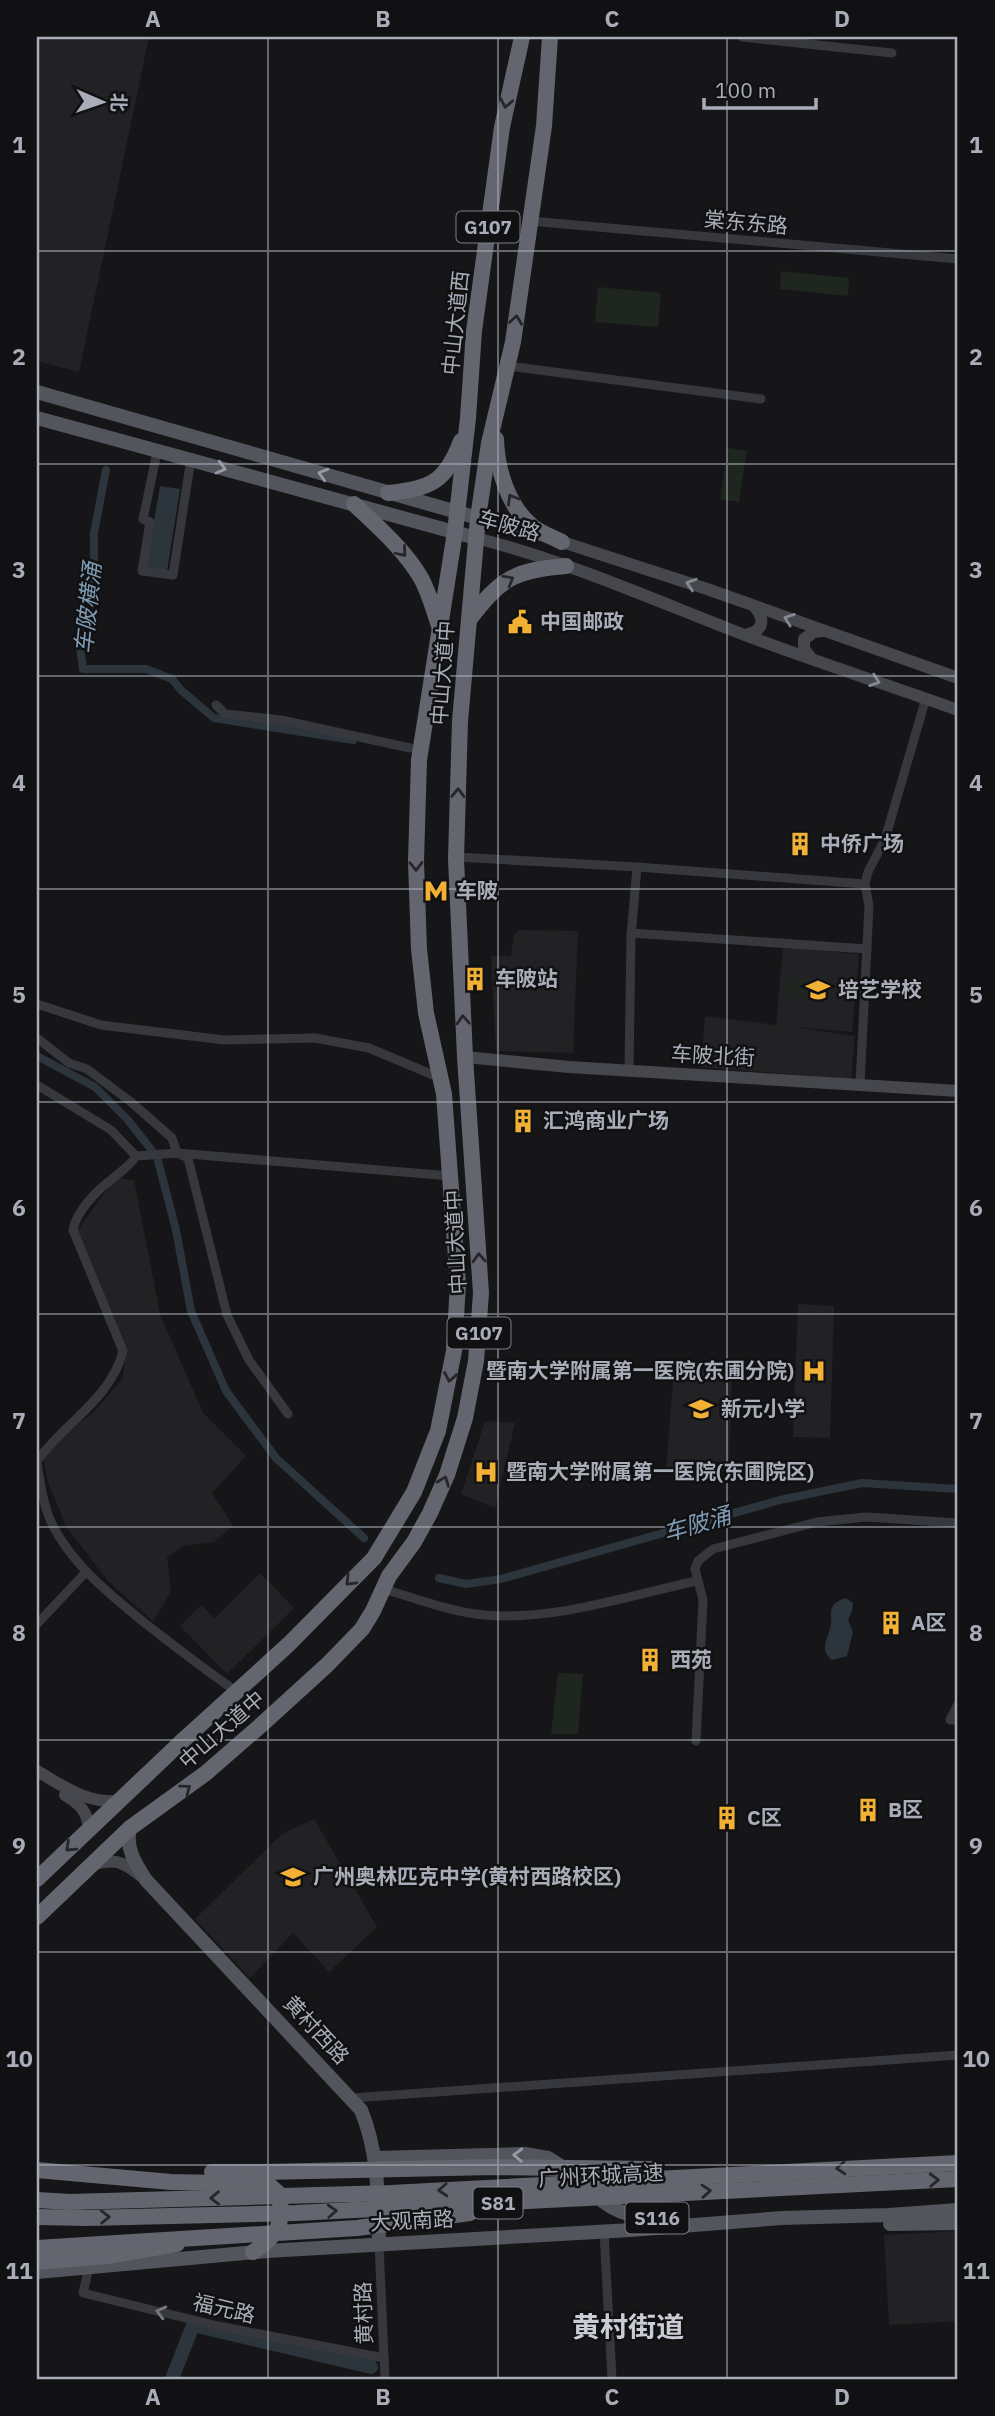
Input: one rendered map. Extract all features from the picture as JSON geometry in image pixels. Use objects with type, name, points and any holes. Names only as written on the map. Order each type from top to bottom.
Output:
[{"type":"highway","name":"中山大道西","points":[[455,532],[468,418],[474,331],[502,127],[522,37]]},
{"type":"highway","name":"G107","points":[[478,518],[508,366],[530,221],[545,116],[550,37]]},
{"type":"highway","points":[[497,411],[496,447],[501,475],[512,500],[530,524],[562,542]]},
{"type":"highway","points":[[388,493],[424,488],[439,478],[456,453],[468,418]]},
{"type":"highway","points":[[461,476],[474,485],[484,481]]},
{"type":"highway","points":[[354,504],[400,548],[411,563],[422,580],[440,628]]},
{"type":"highway","name":"中山大道中","points":[[37,1917],[130,1828],[216,1765],[311,1681],[362,1629],[389,1576],[414,1542],[439,1494],[459,1437],[469,1401],[478,1345],[480,1265],[465,1056],[456,857],[460,721],[478,518]]},
{"type":"highway","name":"中山大道中","points":[[37,1879],[289,1644],[374,1558],[406,1507],[427,1465],[446,1398],[457,1317],[456,1250],[441,1074],[425,1004],[419,937],[416,861],[419,760],[455,532]]},
{"type":"highway","points":[[468,622],[491,592],[505,581],[519,573],[566,566]]},
{"type":"highway","points":[[449,570],[463,568],[472,580]]},
{"type":"highway","points":[[50,1866],[45,1875],[47,1886],[52,1891],[63,1892]]},
{"type":"highway","name":"广州环城高速","points":[[37,2200],[70,2202],[300,2197],[958,2163]]},
{"type":"highway","points":[[37,2169],[262,2172],[494,2167],[738,2173]]},
{"type":"highway","points":[[37,2169],[171,2182],[268,2184],[278,2193],[281,2221],[272,2239],[253,2252]]},
{"type":"highway","name":"广州环城高速","points":[[37,2217],[296,2213],[958,2179]]},
{"type":"highway","points":[[37,2248],[391,2225],[574,2198]]},
{"type":"highway","points":[[37,2262],[140,2252],[208,2238]]},
{"type":"main road","name":"车陂路","points":[[37,392],[562,542],[958,678]]},
{"type":"main road","points":[[59,424],[67,422],[72,415],[72,407],[66,400]]},
{"type":"main road","points":[[108,438],[102,431],[101,423],[106,416],[114,414]]},
{"type":"main road","name":"车陂路","points":[[37,418],[514,548],[745,635],[958,710]]},
{"type":"main road","points":[[745,635],[759,630],[762,626],[761,615],[755,607]]},
{"type":"main road","points":[[811,658],[804,649],[804,639],[814,632],[823,631]]},
{"type":"main road","name":"车陂北街","points":[[465,1056],[629,1071],[958,1091]]},
{"type":"main road","points":[[362,1629],[383,1606],[405,1566],[414,1542]]},
{"type":"main road","points":[[37,1771],[93,1800],[119,1801]]},
{"type":"main road","points":[[37,1780],[78,1804],[86,1814],[89,1829]]},
{"type":"main road","name":"黄村西路","points":[[130,1828],[128,1838],[132,1856],[146,1880],[361,2110],[375,2158],[379,2244]]},
{"type":"main road","points":[[91,1865],[108,1861],[123,1863],[146,1880]]},
{"type":"main road","name":"S116","points":[[375,2158],[525,2154],[548,2158],[560,2164],[609,2207],[637,2217],[958,2201]]},
{"type":"main road","points":[[537,2235],[554,2230],[605,2225],[612,2220],[609,2207]]},
{"type":"main road","name":"大观南路","points":[[37,2272],[253,2252],[958,2210]]},
{"type":"main road","points":[[726,2222],[735,2227],[958,2223]]},
{"type":"street","points":[[742,37],[891,53]]},
{"type":"street","name":"棠东东路","points":[[530,221],[958,259]]},
{"type":"street","points":[[508,366],[761,399]]},
{"type":"street","points":[[156,457],[143,519],[150,522],[142,571],[173,575],[190,465]]},
{"type":"street","points":[[860,1084],[869,906],[865,884],[868,872],[885,839],[926,698]]},
{"type":"street","points":[[216,705],[225,713],[281,720],[410,748]]},
{"type":"street","points":[[456,857],[865,884]]},
{"type":"street","points":[[629,1071],[631,933],[637,867]]},
{"type":"street","points":[[631,933],[867,949]]},
{"type":"street","points":[[37,1004],[101,1025],[224,1040],[315,1038],[369,1048],[433,1075],[441,1074]]},
{"type":"street","points":[[37,1038],[69,1063],[87,1069],[131,1102],[172,1138],[177,1153],[188,1158],[227,1315],[249,1360],[288,1414]]},
{"type":"street","points":[[37,1084],[111,1130],[136,1156]]},
{"type":"street","points":[[136,1156],[177,1153],[451,1176]]},
{"type":"street","points":[[136,1156],[132,1163],[86,1205],[74,1222],[73,1230],[123,1351],[120,1365],[88,1409],[57,1435],[37,1461],[48,1514],[62,1540],[86,1572],[196,1663],[236,1691]]},
{"type":"street","points":[[696,1741],[703,1600],[696,1581],[695,1569],[698,1561],[713,1549],[817,1522],[866,1517],[958,1523]]},
{"type":"street","points":[[37,1624],[86,1572]]},
{"type":"street","points":[[390,1591],[450,1609],[483,1615],[516,1616],[549,1614],[696,1581]]},
{"type":"street","points":[[958,1704],[950,1720],[958,1720]]},
{"type":"street","points":[[352,2098],[958,2055]]},
{"type":"street","points":[[604,2232],[612,2379]]},
{"type":"street","name":"黄村路","points":[[379,2244],[385,2379]]},
{"type":"street","name":"福元路","points":[[89,2268],[83,2293],[218,2326],[384,2358]]},
{"type":"shaded area","points":[[37,37],[149,37],[79,372],[37,361]]},
{"type":"shaded area","points":[[781,271],[849,278],[848,296],[780,289]]},
{"type":"shaded area","points":[[598,287],[661,293],[658,327],[595,322]]},
{"type":"shaded area","points":[[728,448],[747,451],[739,502],[720,499]]},
{"type":"shaded area","points":[[160,486],[180,489],[167,571],[146,568]]},
{"type":"shaded area","points":[[521,930],[578,931],[573,1053],[496,1051],[491,956],[511,956],[514,934]]},
{"type":"shaded area","points":[[783,947],[859,954],[852,1032],[794,1027],[855,1036],[851,1079],[701,1067],[705,1016],[776,1025]]},
{"type":"shaded area","points":[[788,979],[817,981],[816,997],[787,995]]},
{"type":"shaded area","points":[[117,1178],[134,1180],[160,1314],[203,1413],[246,1456],[212,1493],[233,1526],[214,1542],[183,1546],[167,1557],[171,1592],[153,1621],[109,1582],[67,1528],[49,1485],[42,1455],[52,1442],[93,1413],[123,1378],[126,1351],[75,1234]]},
{"type":"shaded area","name":"暨南大学附属第一医院(东圃分院)","points":[[798,1304],[834,1306],[830,1438],[793,1437]]},
{"type":"shaded area","name":"新元小学","points":[[674,1368],[732,1370],[729,1472],[666,1472]]},
{"type":"shaded area","name":"暨南大学附属第一医院(东圃院区)","points":[[485,1421],[515,1423],[495,1508],[461,1494]]},
{"type":"shaded area","points":[[260,1573],[294,1608],[227,1674],[180,1626],[201,1605],[215,1618]]},
{"type":"shaded area","points":[[846,1598],[853,1603],[848,1620],[853,1632],[847,1656],[832,1660],[825,1649],[831,1611],[834,1604]]},
{"type":"shaded area","points":[[558,1673],[583,1674],[578,1734],[551,1734]]},
{"type":"shaded area","name":"广州奥林匹克中学(黄村西路校区)","points":[[314,1819],[377,1927],[329,1972],[293,1933],[250,1978],[195,1919],[282,1834]]},
{"type":"shaded area","points":[[958,2231],[958,2321],[889,2325],[884,2235]]},
{"type":"waterway","name":"车陂横涌","points":[[106,470],[94,533],[94,595],[80,648],[83,669],[146,669],[172,679],[214,718],[353,740]]},
{"type":"waterway","points":[[37,1056],[95,1087],[128,1120],[157,1157],[176,1230],[191,1311],[226,1391],[276,1458],[364,1538]]},
{"type":"waterway","name":"车陂涌","points":[[439,1578],[466,1584],[501,1579],[780,1500],[862,1483],[958,1489]]},
{"type":"waterway","points":[[172,2379],[193,2325],[371,2367]]},
{"type":"place","name":"中国邮政","points":[[520,622]]},
{"type":"place","name":"中侨广场","points":[[800,844]]},
{"type":"place","name":"车陂","points":[[436,891]]},
{"type":"place","name":"车陂站","points":[[475,979]]},
{"type":"place","name":"培艺学校","points":[[818,990]]},
{"type":"place","name":"汇鸿商业广场","points":[[523,1121]]},
{"type":"place","name":"暨南大学附属第一医院(东圃分院)","points":[[814,1371]]},
{"type":"place","name":"新元小学","points":[[701,1409]]},
{"type":"place","name":"暨南大学附属第一医院(东圃院区)","points":[[486,1472]]},
{"type":"place","name":"A区","points":[[891,1623]]},
{"type":"place","name":"西苑","points":[[650,1660]]},
{"type":"place","name":"B区","points":[[868,1810]]},
{"type":"place","name":"C区","points":[[727,1818]]},
{"type":"place","name":"广州奥林匹克中学(黄村西路校区)","points":[[293,1877]]},
{"type":"district","name":"黄村街道","points":[[628,2327]]}]
